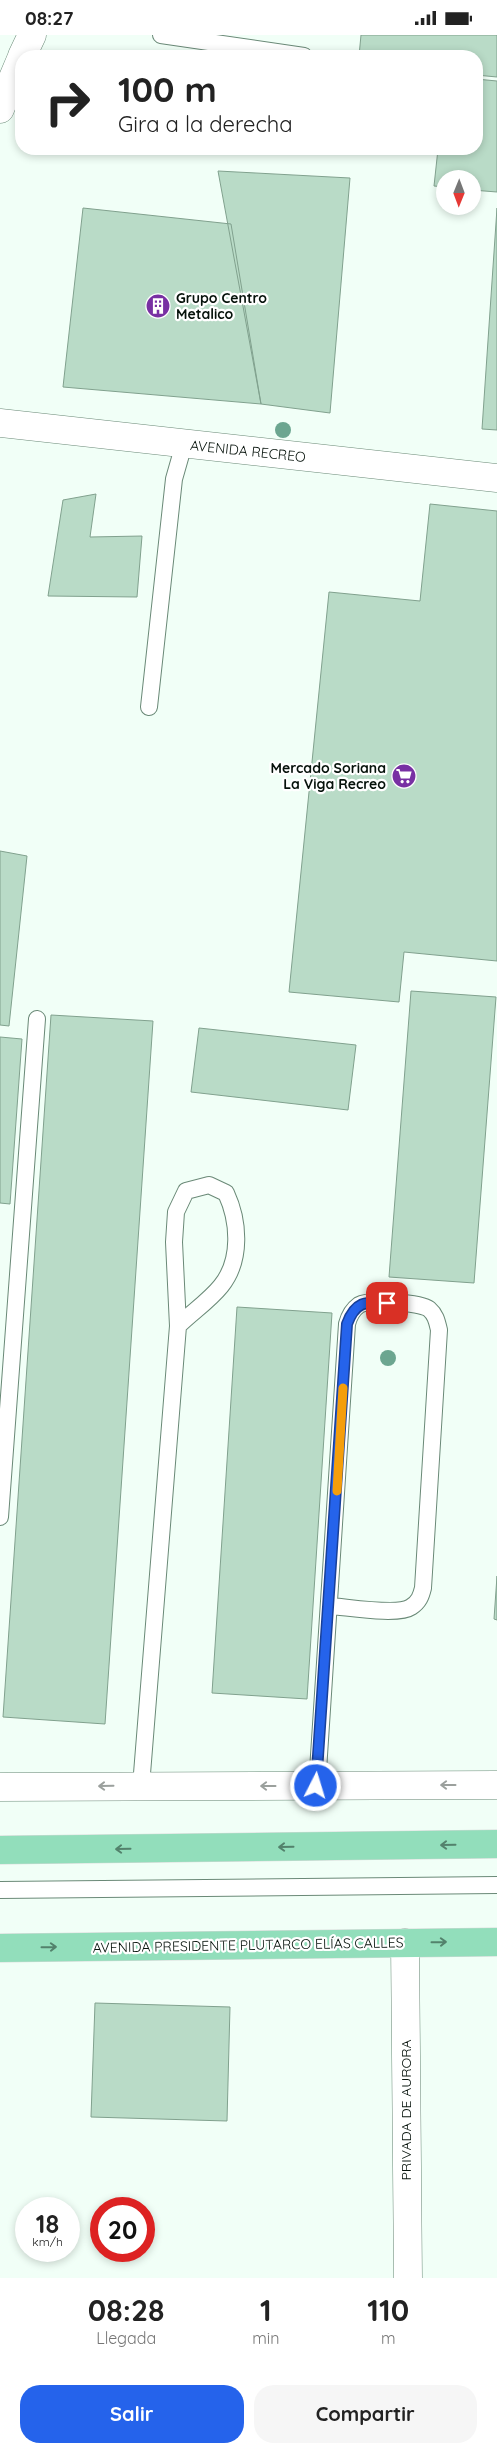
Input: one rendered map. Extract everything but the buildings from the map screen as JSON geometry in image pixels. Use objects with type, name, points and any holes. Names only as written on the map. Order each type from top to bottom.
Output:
[{"type":"main road","points":[[0,1850],[497,1844]]},
{"type":"main road","name":"AVENIDA PRESIDENTE PLUTARCO ELÍAS CALLES","points":[[0,1948],[497,1941]]},
{"type":"street","points":[[24,50],[32,35]]},
{"type":"street","points":[[0,109],[14,67]]},
{"type":"street","name":"AVENIDA RECREO","points":[[0,423],[497,478]]},
{"type":"street","points":[[0,1787],[497,1785]]},
{"type":"street","name":"PRIVADA DE AURORA","points":[[405,1943],[408,2278]]},
{"type":"lane","points":[[161,35],[263,50]]},
{"type":"lane","points":[[149,707],[174,479],[184,444]]},
{"type":"lane","points":[[0,1517],[38,1019]]},
{"type":"lane","points":[[141,1786],[178,1326],[174,1242],[176,1212],[186,1191],[209,1185],[226,1193],[235,1212],[236,1240],[232,1266],[221,1286],[178,1326]]},
{"type":"lane","points":[[316,1786],[330,1606],[347,1324],[351,1312],[360,1304],[373,1301],[416,1304],[428,1308],[436,1318],[439,1330],[423,1588],[420,1600],[410,1608],[398,1611],[330,1606]]},
{"type":"lane","points":[[0,1891],[497,1885]]},
{"type":"slow traffic","points":[[337,1491],[343,1388]]},
{"type":"place","name":"Grupo Centro Metalico","points":[[158,306]]},
{"type":"place","name":"Mercado Soriana La Viga Recreo","points":[[404,776]]},
{"type":"route","points":[[316,1786],[330,1606],[347,1324],[351,1312],[360,1304],[373,1301],[387,1303]]}]
